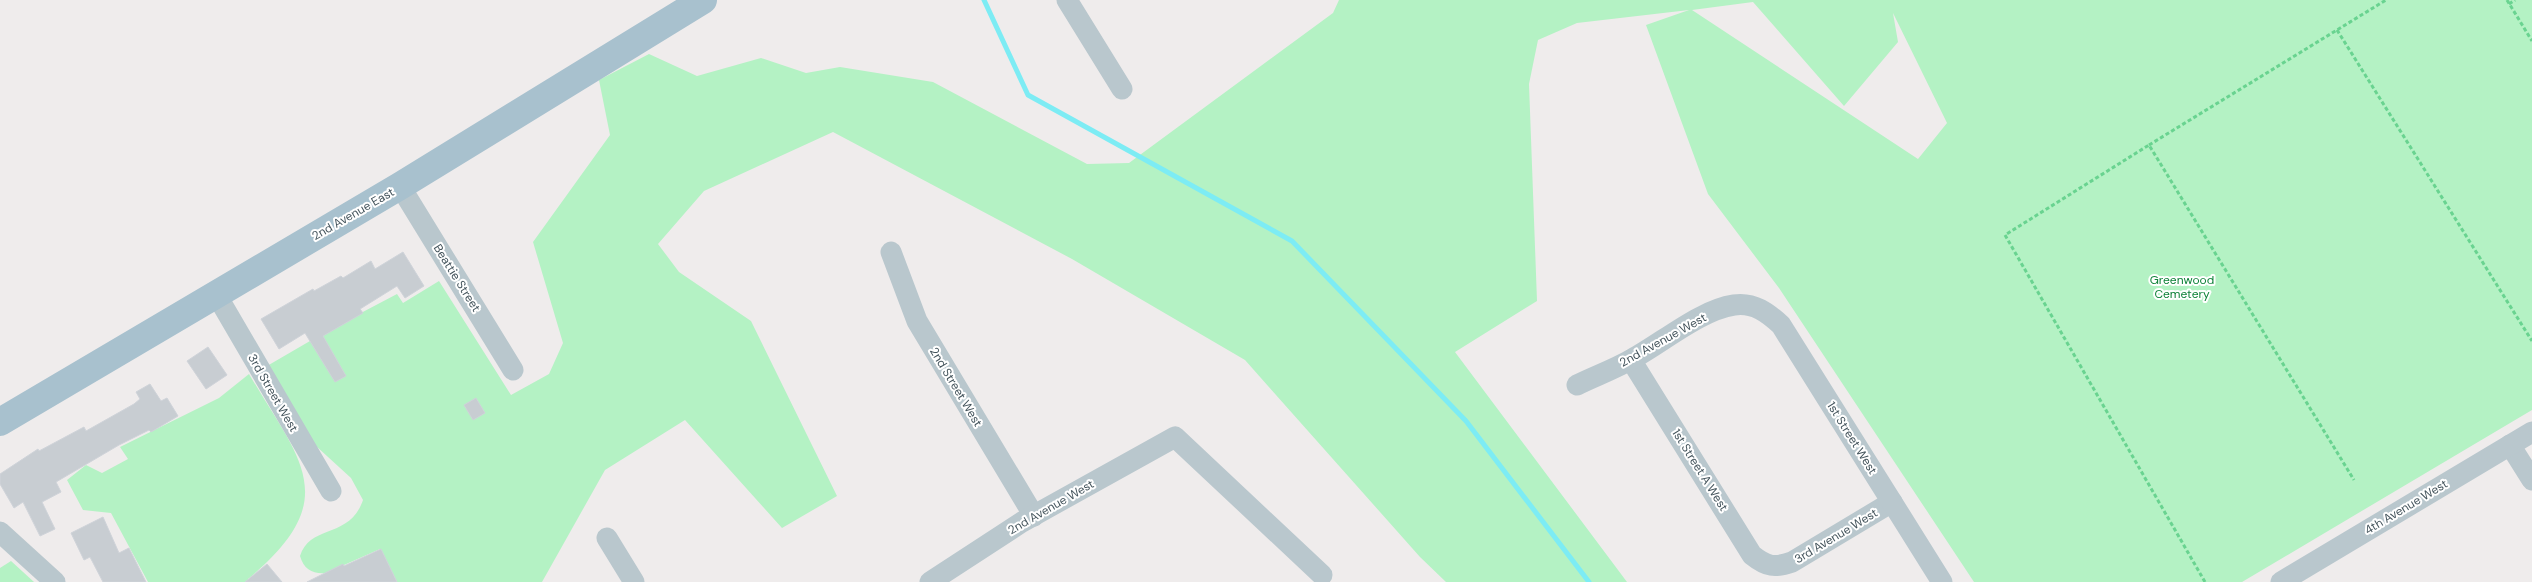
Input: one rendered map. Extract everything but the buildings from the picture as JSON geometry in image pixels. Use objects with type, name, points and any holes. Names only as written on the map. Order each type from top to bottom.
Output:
[{"type":"main road","name":"2nd Avenue East","points":[[0,422],[400,186],[703,0]]},
{"type":"street","points":[[1067,0],[1122,89]]},
{"type":"street","name":"Beattie Street","points":[[400,186],[513,370]]},
{"type":"street","name":"2nd Street West","points":[[891,252],[917,321],[1034,516]]},
{"type":"street","name":"3rd Street West","points":[[216,294],[331,491]]},
{"type":"street","name":"2nd Avenue West","points":[[1576,385],[1631,360],[1704,316],[1734,305],[1751,306]]},
{"type":"street","name":"1st Street West","points":[[1751,306],[1766,311],[1781,325],[1942,582]]},
{"type":"street","name":"1st Street A West","points":[[1631,360],[1752,555],[1765,565],[1778,567]]},
{"type":"street","name":"4th Avenue West","points":[[2281,582],[2532,432]]},
{"type":"street","name":"2nd Avenue West","points":[[930,582],[1034,516],[1175,437],[1322,575]]},
{"type":"street","points":[[2510,445],[2532,480]]},
{"type":"street","name":"3rd Avenue West","points":[[1778,567],[1792,562],[1892,502]]},
{"type":"street","points":[[0,532],[55,582]]},
{"type":"street","points":[[607,538],[634,582]]},
{"type":"path","points":[[2205,582],[2005,235],[2386,0]]},
{"type":"path","points":[[2515,0],[2508,2],[2532,41]]},
{"type":"path","points":[[2338,30],[2532,341]]},
{"type":"path","points":[[2149,145],[2354,480]]},
{"type":"green space","name":"Greenwood Cemetery","points":[[1339,0],[2532,0],[2532,410],[2242,582],[1974,582],[1779,288],[1708,194],[1646,25],[1689,10],[1577,23],[1538,40],[1529,84],[1537,301],[1455,352],[1627,582],[1446,582],[1420,557],[1245,360],[1072,259],[833,132],[704,191],[658,244],[679,272],[751,321],[837,496],[782,528],[685,420],[605,470],[542,582],[397,582],[380,549],[326,573],[317,573],[304,565],[300,556],[305,546],[312,539],[349,521],[357,512],[363,500],[351,478],[316,446],[267,366],[310,341],[324,363],[321,334],[397,294],[403,303],[439,281],[511,395],[549,374],[563,343],[533,242],[610,135],[599,80],[649,54],[697,76],[761,58],[806,73],[840,67],[933,82],[1087,164],[1129,163],[1333,13]],"holes":[[[1753,2],[1844,106],[1898,42],[1893,13],[1947,123],[1918,159],[1692,10]]]},
{"type":"green space","points":[[249,374],[297,456],[304,480],[304,502],[296,526],[278,551],[248,579],[250,582],[148,582],[111,513],[83,510],[67,480],[86,465],[102,473],[128,459],[120,447],[219,398]]},
{"type":"green space","points":[[11,561],[34,582],[0,582],[0,568]]},
{"type":"waterway","points":[[984,0],[1028,95],[1292,241],[1466,421],[1589,582]]}]
